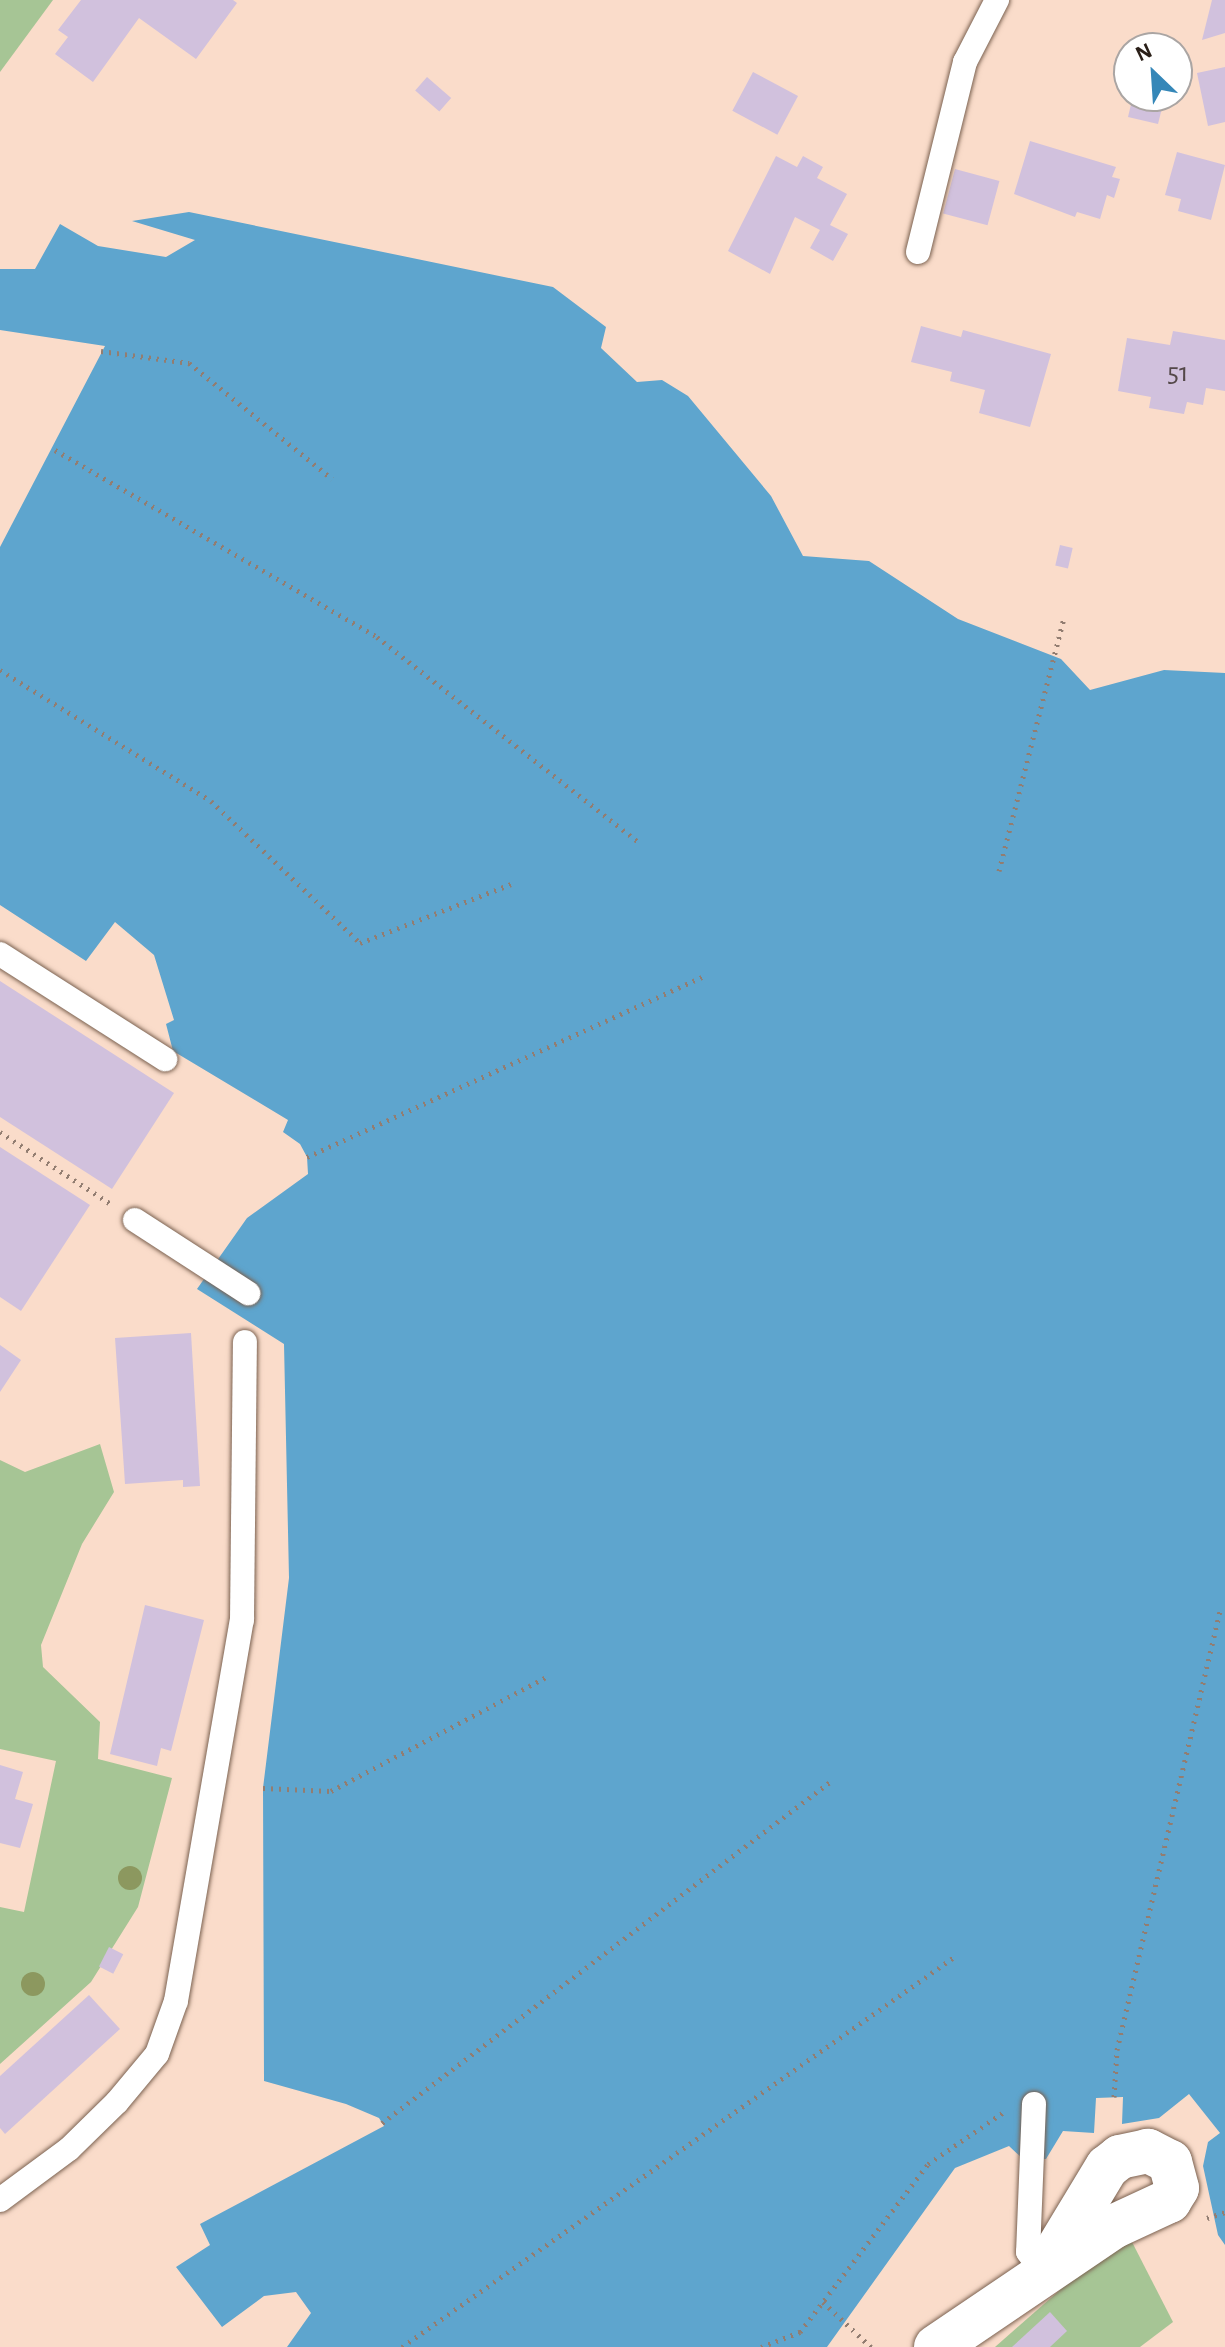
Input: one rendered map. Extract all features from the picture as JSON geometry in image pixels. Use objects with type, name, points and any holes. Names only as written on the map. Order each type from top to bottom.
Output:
[{"type":"street","points":[[936,2347],[1043,2273]]},
{"type":"lane","points":[[918,252],[965,62],[997,0]]},
{"type":"lane","points":[[0,954],[165,1059]]},
{"type":"lane","points":[[135,1220],[248,1293]]},
{"type":"lane","points":[[0,2200],[69,2149],[117,2102],[157,2054],[176,2001],[242,1620],[245,1342]]},
{"type":"lane","points":[[1034,2104],[1028,2252],[1043,2273]]},
{"type":"path","points":[[101,351],[189,363],[332,479]]},
{"type":"path","points":[[55,450],[377,637],[638,842]]},
{"type":"path","points":[[999,871],[1064,618]]},
{"type":"path","points":[[0,670],[211,801],[360,943],[511,884]]},
{"type":"path","points":[[307,1157],[706,975]]},
{"type":"path","points":[[0,1132],[135,1220]]},
{"type":"path","points":[[1114,2097],[1117,2050],[1221,1607]]},
{"type":"path","points":[[263,1788],[331,1791],[548,1676]]},
{"type":"path","points":[[382,2123],[830,1782]]},
{"type":"path","points":[[402,2347],[957,1955]]},
{"type":"path","points":[[761,2347],[800,2332],[928,2164],[1008,2110]]},
{"type":"path","points":[[1215,2215],[1225,2212]]},
{"type":"path","points":[[823,2302],[871,2347]]},
{"type":"green space","points":[[0,0],[53,0],[0,72]]},
{"type":"green space","points":[[100,1444],[114,1492],[82,1544],[41,1645],[43,1667],[100,1722],[98,1759],[172,1778],[138,1907],[91,1982],[0,2064],[0,1907],[24,1912],[56,1761],[0,1749],[0,1460],[25,1472]]},
{"type":"green space","points":[[1132,2242],[1173,2322],[1140,2347],[995,2347],[1100,2255]]},
{"type":"water","points":[[189,212],[553,287],[606,327],[601,348],[637,382],[662,380],[688,396],[771,496],[803,556],[869,561],[958,619],[1061,659],[1090,690],[1164,670],[1225,673],[1225,2245],[1218,2235],[1203,2166],[1208,2142],[1220,2133],[1189,2094],[1159,2118],[1122,2124],[1123,2097],[1096,2098],[1094,2133],[1063,2131],[1046,2159],[1024,2160],[1009,2146],[955,2168],[827,2347],[287,2347],[311,2313],[296,2292],[264,2296],[222,2327],[176,2267],[210,2245],[200,2224],[384,2126],[379,2118],[346,2104],[264,2081],[263,1788],[289,1578],[284,1344],[197,1289],[247,1218],[308,1174],[307,1157],[300,1144],[283,1132],[288,1120],[173,1051],[166,1024],[174,1020],[154,955],[115,922],[86,961],[0,905],[0,547],[105,346],[0,330],[0,269],[35,269],[60,224],[98,246],[166,257],[195,240],[132,221]]},
{"type":"building","points":[[81,0],[233,0],[237,3],[196,59],[139,18],[93,82],[55,54],[68,37],[58,30]]},
{"type":"building","points":[[1212,0],[1225,0],[1225,33],[1202,40]]},
{"type":"building","points":[[1225,67],[1225,122],[1208,126],[1197,73]]},
{"type":"building","points":[[753,72],[798,96],[777,135],[732,111]]},
{"type":"building","points":[[427,77],[451,98],[439,112],[415,91]]},
{"type":"building","points":[[1129,112],[1161,112],[1158,124],[1128,117]]},
{"type":"building","points":[[1030,141],[1116,167],[1112,177],[1120,179],[1114,198],[1107,195],[1100,219],[1077,212],[1075,217],[1014,194]]},
{"type":"building","points":[[1177,152],[1225,165],[1211,220],[1178,211],[1181,199],[1165,195]]},
{"type":"building","points":[[776,156],[797,167],[803,156],[823,167],[817,178],[847,194],[830,225],[848,234],[833,261],[810,248],[820,230],[795,217],[770,274],[728,251]]},
{"type":"building","points":[[955,169],[999,181],[988,225],[943,213]]},
{"type":"building","points":[[921,326],[961,337],[963,330],[1051,354],[1030,427],[979,413],[985,390],[950,381],[952,372],[911,362]]},
{"type":"building","points":[[1173,331],[1225,340],[1225,391],[1206,388],[1203,405],[1187,402],[1184,414],[1149,408],[1151,397],[1118,391],[1127,338],[1170,345]]},
{"type":"building","points":[[1060,545],[1073,548],[1068,568],[1055,565]]},
{"type":"building","points":[[0,981],[174,1093],[112,1189],[0,1117]]},
{"type":"building","points":[[0,1147],[90,1205],[21,1311],[0,1297]]},
{"type":"building","points":[[191,1333],[200,1486],[183,1487],[183,1480],[125,1484],[115,1338]]},
{"type":"building","points":[[0,1345],[21,1360],[0,1392]]},
{"type":"building","points":[[145,1605],[204,1620],[171,1751],[161,1748],[157,1766],[110,1754]]},
{"type":"building","points":[[0,1765],[23,1772],[15,1799],[33,1804],[20,1848],[0,1843]]},
{"type":"building","points":[[109,1947],[123,1954],[113,1974],[99,1967]]},
{"type":"building","points":[[89,1995],[120,2029],[5,2134],[0,2128],[0,2076]]},
{"type":"building","points":[[1050,2312],[1067,2331],[1050,2347],[1012,2347]]}]
